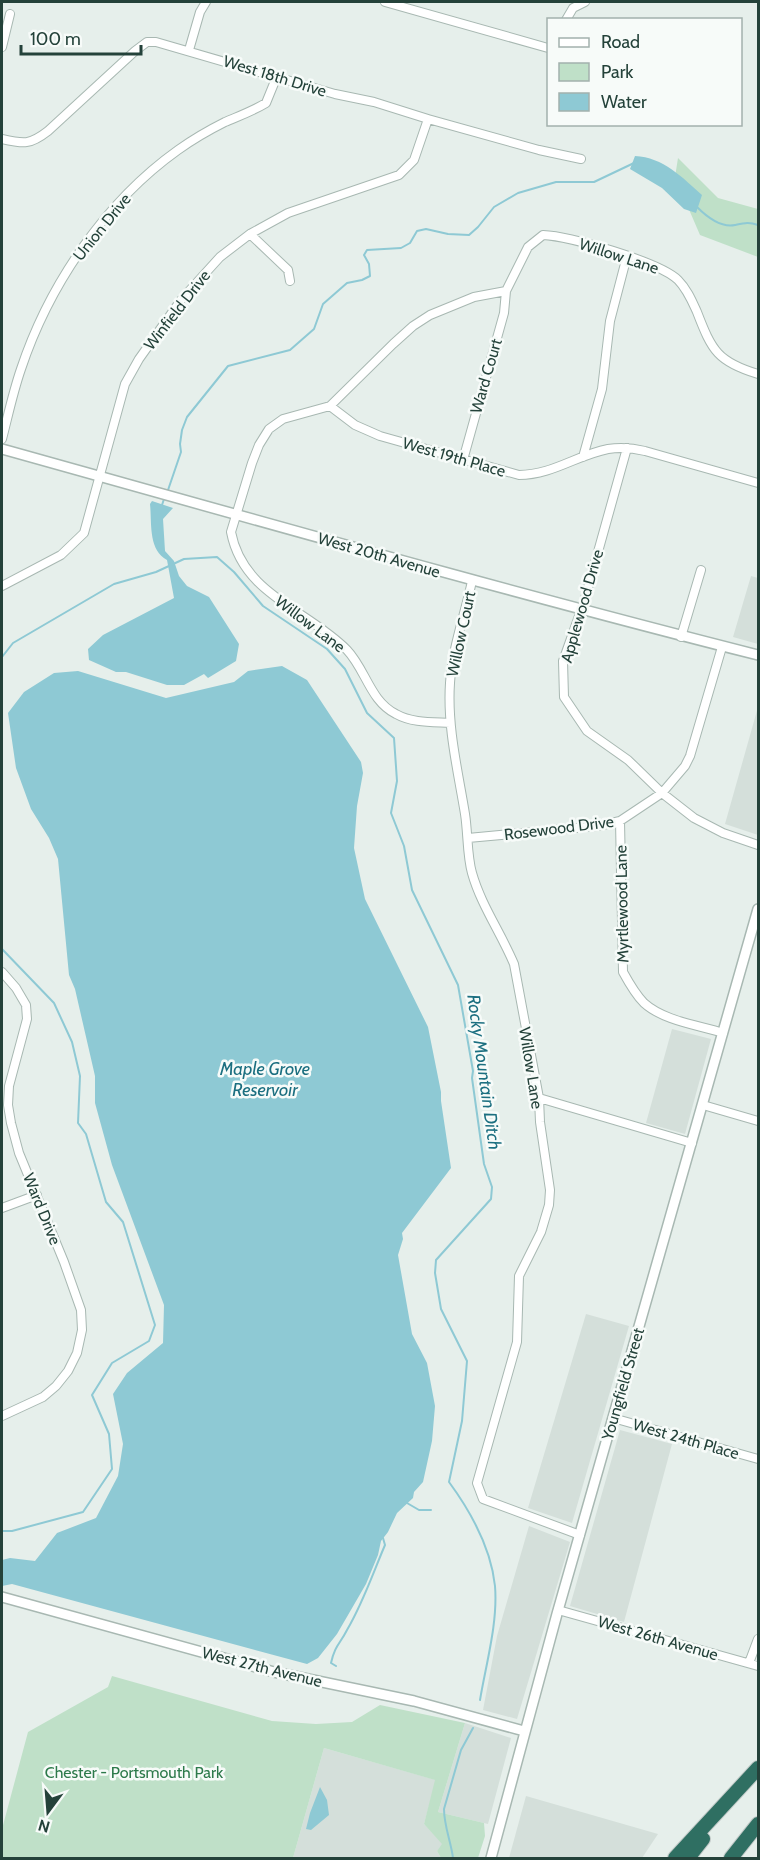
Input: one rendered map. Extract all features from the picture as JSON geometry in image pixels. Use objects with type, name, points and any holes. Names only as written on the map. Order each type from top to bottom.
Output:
[{"type":"highway","points":[[675,1858],[759,1768]]},
{"type":"highway","points":[[688,1858],[740,1789]]},
{"type":"highway","points":[[731,1858],[759,1824]]},
{"type":"street","points":[[189,50],[200,12],[206,2]]},
{"type":"street","points":[[385,2],[547,47]]},
{"type":"street","points":[[567,18],[573,8],[585,2]]},
{"type":"street","points":[[2,47],[10,14]]},
{"type":"street","name":"West 18th Drive","points":[[2,139],[22,144],[41,137],[147,42],[156,42],[335,94],[374,102],[539,150],[581,159]]},
{"type":"street","name":"Union Drive","points":[[2,439],[21,369],[33,338],[60,283],[107,216],[156,168],[179,150],[224,123],[266,103],[277,76]]},
{"type":"street","name":"Winfield Drive","points":[[2,586],[61,555],[84,533],[124,384],[181,300],[220,257],[250,234],[288,213],[399,175],[414,160],[428,119]]},
{"type":"street","points":[[250,234],[288,270],[290,281]]},
{"type":"street","name":"Willow Lane","points":[[580,1535],[483,1499],[477,1483],[517,1342],[519,1276],[541,1232],[549,1205],[550,1190],[540,1122],[539,1098],[514,964],[482,900],[471,871],[450,723],[412,720],[396,714],[383,705],[372,692],[356,661],[344,647],[265,589],[243,563],[233,543],[231,532],[255,454],[269,429],[283,419],[330,406],[413,326],[430,315],[474,297],[506,291],[528,247],[543,235],[555,236],[627,256],[661,268],[678,280],[689,295],[705,334],[716,352],[732,364],[759,374]]},
{"type":"street","points":[[583,457],[602,389],[610,321],[627,256]]},
{"type":"street","name":"Ward Court","points":[[463,460],[504,313],[506,291]]},
{"type":"street","name":"West 19th Place","points":[[330,406],[340,416],[367,432],[510,473],[525,475],[541,473],[607,449],[627,448],[645,450],[759,483]]},
{"type":"street","name":"Applewood Drive","points":[[627,448],[581,608],[563,661],[564,697],[587,731],[628,759],[662,793],[705,825],[759,846]]},
{"type":"street","name":"West 20th Avenue","points":[[2,449],[472,581],[581,608],[681,637],[759,655]]},
{"type":"street","points":[[681,637],[701,570]]},
{"type":"street","name":"Willow Court","points":[[450,723],[450,682],[472,581]]},
{"type":"street","name":"Rosewood Drive","points":[[468,838],[598,826],[620,821],[662,793],[685,766],[690,756],[722,647]]},
{"type":"street","name":"Myrtlewood Lane","points":[[620,821],[623,972],[631,986],[651,1008],[670,1017],[723,1033]]},
{"type":"street","name":"Youngfield Street","points":[[491,1858],[558,1610],[759,909]]},
{"type":"street","name":"Ward Drive","points":[[2,972],[16,988],[26,1005],[27,1019],[9,1086],[8,1105],[19,1153],[38,1195],[81,1310],[82,1330],[68,1371],[56,1386],[43,1397],[2,1416]]},
{"type":"street","points":[[539,1098],[692,1143]]},
{"type":"street","points":[[703,1105],[759,1121]]},
{"type":"street","points":[[2,1208],[38,1195]]},
{"type":"street","name":"West 24th Place","points":[[614,1418],[759,1459]]},
{"type":"street","name":"West 27th Avenue","points":[[2,1597],[274,1672],[414,1701],[524,1731]]},
{"type":"street","name":"West 26th Avenue","points":[[558,1610],[759,1666]]},
{"type":"street","points":[[749,1663],[759,1639]]},
{"type":"shaded area","points":[[751,576],[758,578],[758,644],[733,637]]},
{"type":"shaded area","points":[[758,707],[758,835],[725,824]]},
{"type":"shaded area","points":[[672,1029],[711,1039],[685,1134],[646,1123]]},
{"type":"shaded area","points":[[586,1314],[629,1326],[572,1523],[528,1508]]},
{"type":"shaded area","points":[[620,1430],[672,1444],[624,1622],[570,1606]]},
{"type":"shaded area","points":[[529,1526],[570,1542],[517,1719],[483,1710],[497,1636]]},
{"type":"shaded area","points":[[465,1723],[511,1738],[488,1824],[438,1812]]},
{"type":"shaded area","points":[[324,1748],[436,1780],[424,1824],[443,1844],[437,1851],[441,1858],[293,1858]]},
{"type":"shaded area","points":[[526,1796],[658,1834],[642,1858],[509,1858]]},
{"type":"green space","points":[[678,158],[718,198],[758,209],[758,257],[700,235],[675,177]]},
{"type":"green space","name":"Chester - Portsmouth Park","points":[[112,1676],[272,1721],[316,1724],[352,1722],[380,1705],[465,1723],[438,1812],[484,1823],[485,1836],[478,1858],[441,1858],[437,1851],[442,1844],[424,1824],[435,1780],[324,1748],[293,1858],[2,1858],[2,1829],[28,1732],[108,1687]]},
{"type":"water","points":[[635,156],[663,164],[680,175],[702,195],[696,213],[684,209],[662,188],[630,169]]},
{"type":"water","points":[[152,501],[173,508],[163,519],[165,551],[174,561],[179,576],[187,586],[209,597],[239,644],[236,661],[208,678],[204,674],[184,685],[167,685],[126,672],[116,672],[89,660],[88,649],[103,635],[174,598],[167,560],[161,556],[154,543],[151,527],[150,504]]},
{"type":"water","name":"Maple Grove Reservoir","points":[[282,666],[307,680],[361,762],[363,773],[357,806],[354,848],[365,899],[428,1027],[441,1092],[451,1168],[402,1233],[403,1239],[398,1255],[412,1334],[427,1363],[435,1406],[432,1441],[423,1482],[414,1492],[413,1498],[397,1513],[381,1541],[366,1584],[337,1634],[318,1658],[307,1664],[12,1584],[2,1586],[2,1560],[10,1558],[35,1561],[57,1533],[96,1518],[118,1476],[123,1444],[113,1394],[127,1373],[163,1343],[164,1305],[112,1165],[95,1103],[95,1076],[75,989],[69,975],[58,859],[49,838],[31,809],[16,768],[8,713],[24,692],[54,673],[78,671],[166,698],[234,682],[248,671]]},
{"type":"water","points":[[320,1787],[327,1800],[329,1815],[311,1830],[306,1829],[310,1813]]},
{"type":"waterway","points":[[167,493],[181,452],[182,430],[187,417],[228,366],[290,350],[314,329],[323,304],[347,283],[370,276],[369,264],[364,255],[367,250],[401,248],[410,243],[417,231],[426,229],[448,234],[469,235],[494,207],[518,193],[556,182],[594,182],[634,163]]},
{"type":"waterway","points":[[697,207],[724,225],[747,223],[758,225]]},
{"type":"waterway","points":[[162,505],[164,499]]},
{"type":"waterway","name":"Rocky Mountain Ditch","points":[[2,657],[13,643],[114,584],[156,572],[184,559],[217,557],[234,572],[263,606],[327,649],[345,669],[367,713],[394,738],[397,781],[391,813],[404,846],[412,890],[458,985],[473,1071],[472,1078],[484,1164],[492,1187],[491,1199],[436,1260],[435,1273],[441,1309],[467,1361],[462,1421],[449,1482],[479,1531],[489,1558],[495,1586],[493,1629],[480,1700]]},
{"type":"waterway","name":"Rocky Mountain Ditch","points":[[2,949],[54,1003],[72,1042],[80,1076],[78,1123],[86,1134],[106,1202],[123,1222],[155,1325],[149,1341],[112,1363],[92,1395],[109,1434],[112,1469],[83,1512],[12,1531],[2,1531]]},
{"type":"waterway","points":[[407,1503],[419,1510],[431,1510]]},
{"type":"waterway","points":[[336,1666],[331,1663],[334,1652],[368,1588],[385,1545],[383,1538]]},
{"type":"waterway","name":"Rocky Mountain Ditch","points":[[453,1858],[444,1809],[461,1750],[473,1728]]}]
